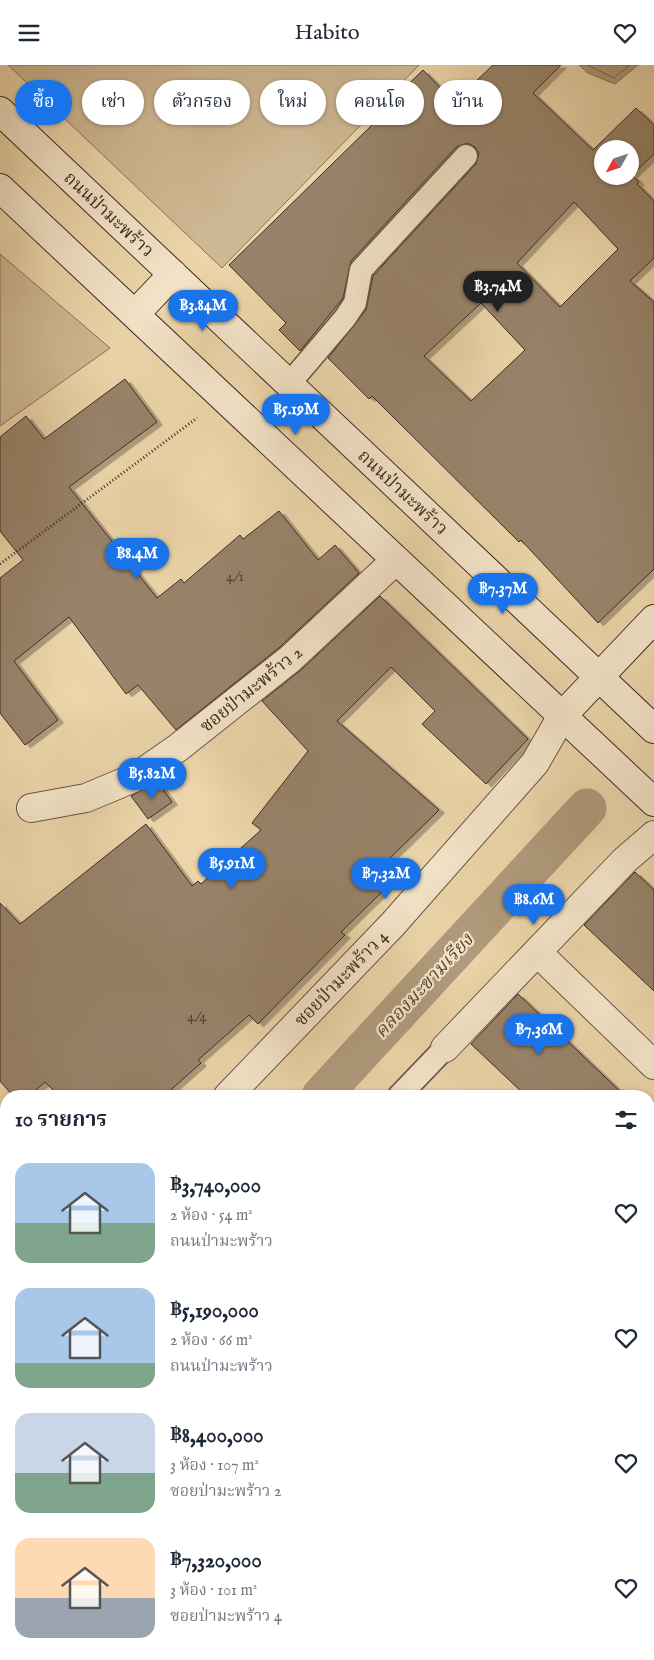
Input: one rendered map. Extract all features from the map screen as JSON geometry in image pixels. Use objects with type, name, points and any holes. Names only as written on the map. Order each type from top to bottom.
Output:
[{"type":"street","name":"ถนนป่ามะพร้าว","points":[[0,111],[654,729]]},
{"type":"street","points":[[0,188],[654,802]]},
{"type":"street","points":[[135,314],[173,274]]},
{"type":"street","name":"ซอยป่ามะพร้าว 2","points":[[31,807],[86,798],[136,777],[179,747],[290,659],[396,560]]},
{"type":"street","name":"ซอยป่ามะพร้าว 4","points":[[234,1090],[393,924],[535,763],[562,717],[654,619]]},
{"type":"street","points":[[446,1048],[625,860],[654,835]]},
{"type":"street","points":[[538,953],[654,1065]]},
{"type":"lane","points":[[289,384],[345,318],[355,303],[361,270],[367,262],[466,156]]},
{"type":"lane","points":[[405,1090],[446,1048]]},
{"type":"path","points":[[0,564],[224,398]]},
{"type":"shaded area","points":[[8,65],[419,65],[404,80],[336,80],[336,125],[361,125],[222,268],[71,125],[72,80],[24,80]]},
{"type":"shaded area","points":[[0,254],[110,348],[0,426]]},
{"type":"water","points":[[579,65],[638,65],[615,84],[588,73]]},
{"type":"building","points":[[493,65],[561,65],[533,93],[594,149],[594,185],[638,185],[654,201],[654,258],[630,281],[654,302],[654,569],[598,623],[521,540],[519,542],[372,396],[369,399],[328,358],[366,310],[373,276],[476,164],[479,153],[475,147],[468,143],[456,147],[351,261],[343,298],[300,351],[279,330],[286,323],[229,265],[372,125],[424,125],[424,80],[413,80],[423,70],[434,81],[434,125],[502,125],[502,80],[477,80]],"holes":[[[574,202],[618,249],[560,307],[517,263]],[[481,303],[525,350],[471,401],[424,356]]]},
{"type":"building","points":[[636,108],[654,125],[654,154],[639,168],[639,140],[603,140]]},
{"type":"building","points":[[125,379],[157,422],[69,487],[157,598],[181,579],[184,583],[240,535],[243,539],[279,511],[318,560],[335,545],[359,573],[280,647],[176,730],[138,685],[126,694],[69,617],[14,661],[58,720],[25,745],[0,713],[0,578],[23,560],[0,531],[0,437],[26,416],[44,439]]},
{"type":"building","points":[[380,596],[528,739],[486,784],[422,724],[435,711],[391,667],[337,721],[439,810],[376,872],[389,885],[341,932],[345,935],[258,1024],[249,1015],[198,1060],[201,1063],[171,1090],[53,1090],[45,1082],[36,1090],[8,1090],[0,1081],[0,903],[20,924],[146,824],[192,886],[198,881],[201,884],[261,830],[252,823],[308,751],[262,701],[301,670]]},
{"type":"building","points":[[157,781],[172,802],[148,819],[131,796]]},
{"type":"building","points":[[635,872],[654,890],[654,991],[584,925]]},
{"type":"building","points":[[518,994],[619,1090],[520,1090],[471,1044]]},
{"type":"waterway","name":"คลองมะขามเรียง","points":[[327,1090],[587,808]]}]
